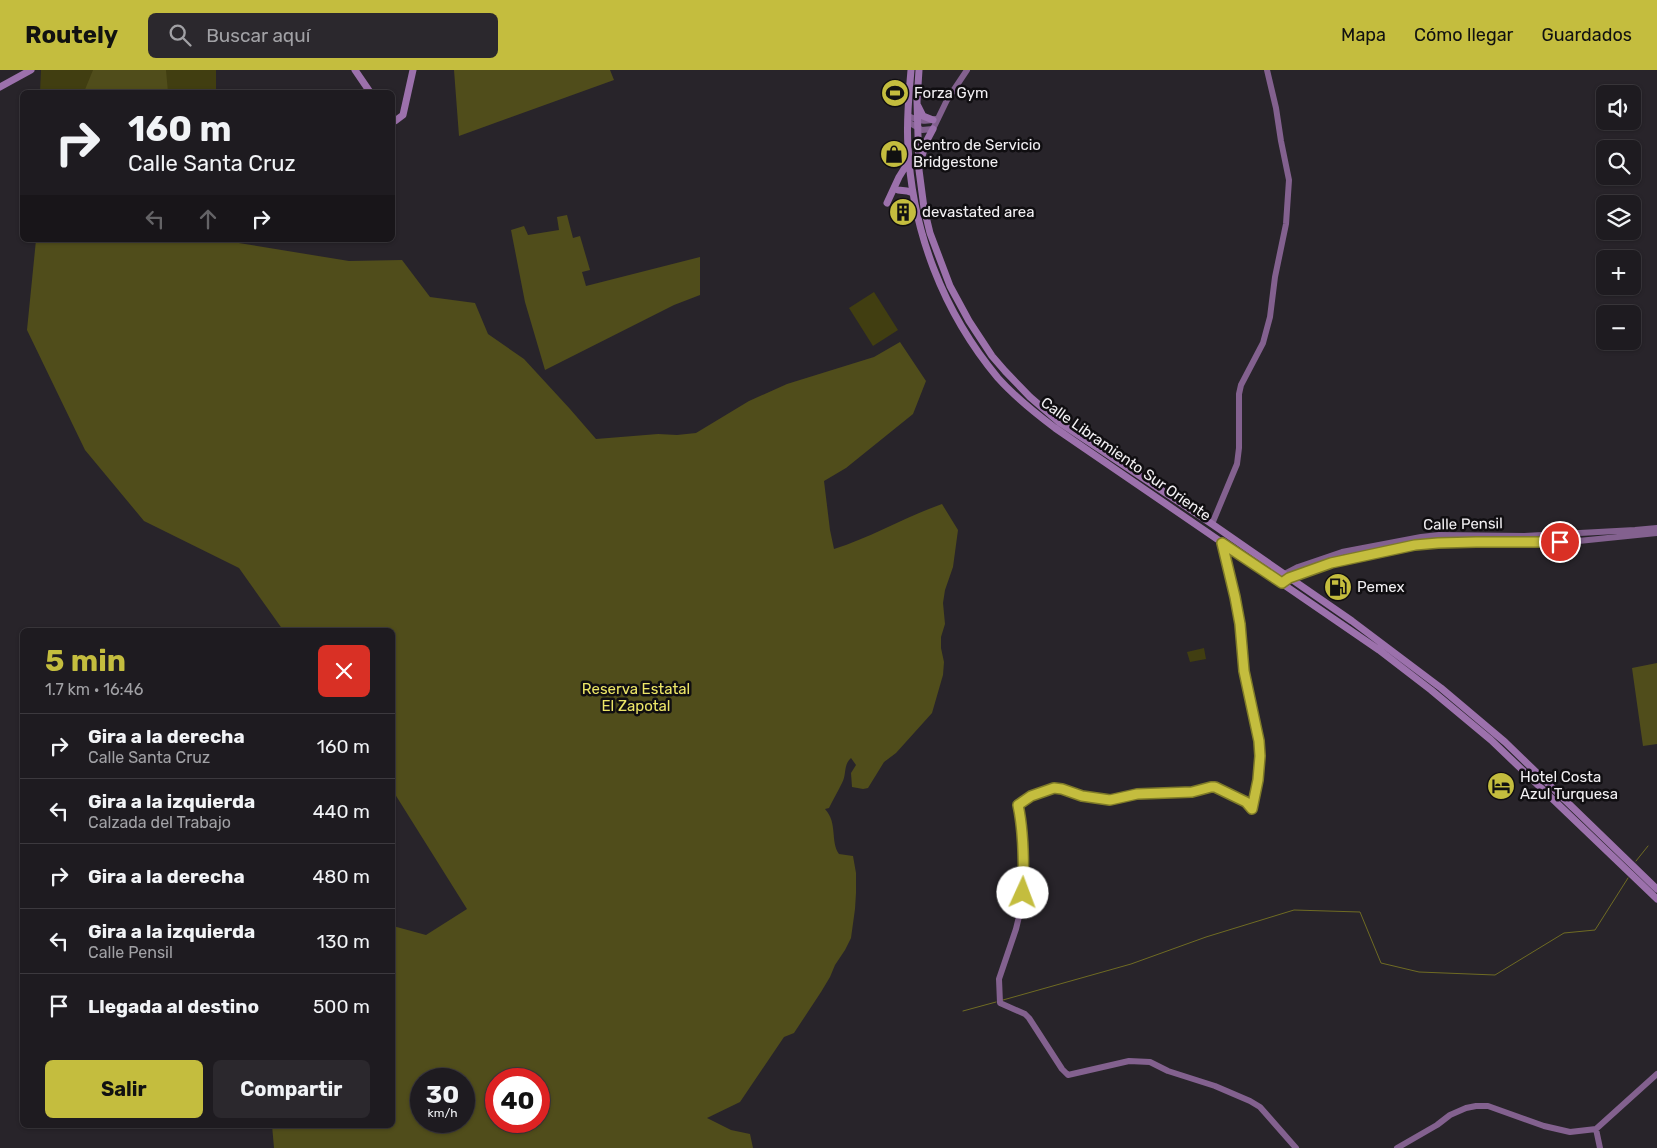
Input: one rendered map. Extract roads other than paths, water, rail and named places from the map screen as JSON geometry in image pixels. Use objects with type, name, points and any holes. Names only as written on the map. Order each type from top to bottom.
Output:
[{"type":"main road","points":[[0,87],[31,70]]},
{"type":"main road","points":[[355,70],[369,90]]},
{"type":"main road","points":[[395,121],[403,115],[413,70]]},
{"type":"main road","name":"Calle Libramiento Sur Oriente","points":[[911,70],[908,119],[909,161],[921,232],[936,275],[961,327],[998,378],[1016,397],[1055,428],[1379,650],[1430,690],[1490,740],[1657,899]]},
{"type":"main road","name":"Calle Libramiento Sur Oriente","points":[[920,70],[917,101],[919,170],[924,208],[930,233],[950,286],[969,321],[992,356],[1030,397],[1059,422],[1212,524],[1382,642],[1472,713],[1505,742],[1657,889]]},
{"type":"main road","points":[[917,101],[923,116],[936,119]]},
{"type":"main road","points":[[919,170],[923,150],[933,129]]},
{"type":"main road","points":[[887,203],[909,161]]},
{"type":"main road","points":[[898,190],[913,192]]},
{"type":"street","points":[[908,119],[918,124],[922,130],[933,129],[936,119],[967,70]]},
{"type":"street","points":[[1212,524],[1237,464],[1239,394],[1241,385],[1263,343],[1286,224],[1289,180],[1280,141],[1274,96],[1267,70]]},
{"type":"street","points":[[918,124],[936,119]]},
{"type":"street","name":"Calle Pensil","points":[[1279,581],[1298,567],[1342,552],[1422,537],[1439,535],[1524,536],[1657,528]]},
{"type":"street","name":"Calle Pensil","points":[[1286,576],[1346,559],[1415,545],[1476,542],[1560,542],[1657,533]]},
{"type":"street","points":[[1222,543],[1235,597],[1240,624],[1244,671],[1259,741],[1258,780],[1252,809],[1246,802],[1215,787],[1192,792],[1137,794],[1110,800],[1082,796],[1054,788],[1031,796],[1018,805],[1021,818],[1023,856],[1022,904],[1016,929],[999,979],[998,991],[1000,1003],[1025,1014],[1029,1018],[1062,1069],[1068,1075],[1129,1061],[1150,1062],[1168,1071],[1214,1086],[1250,1101],[1260,1108],[1296,1148]]},
{"type":"street","points":[[1397,1148],[1437,1125],[1450,1115],[1476,1106],[1488,1106],[1544,1126],[1570,1132],[1596,1129],[1657,1074]]},
{"type":"street","points":[[1596,1129],[1600,1148]]},
{"type":"waterway","points":[[1636,861],[1648,846]]},
{"type":"waterway","points":[[1003,1000],[1131,964],[1206,937],[1294,910],[1360,912],[1381,963],[1419,972],[1495,975],[1564,933],[1595,930],[1628,878]]},
{"type":"waterway","points":[[963,1011],[996,1002]]},
{"type":"place","name":"Forza Gym","points":[[895,93]]},
{"type":"place","name":"Centro de Servicio Bridgestone","points":[[894,154]]},
{"type":"place","name":"devastated area","points":[[903,212]]},
{"type":"place","name":"Pemex","points":[[1338,587]]},
{"type":"place","name":"Hotel Costa Azul Turquesa","points":[[1501,786]]},
{"type":"park label","name":"Reserva Estatal El Zapotal","points":[[636,698]]}]
